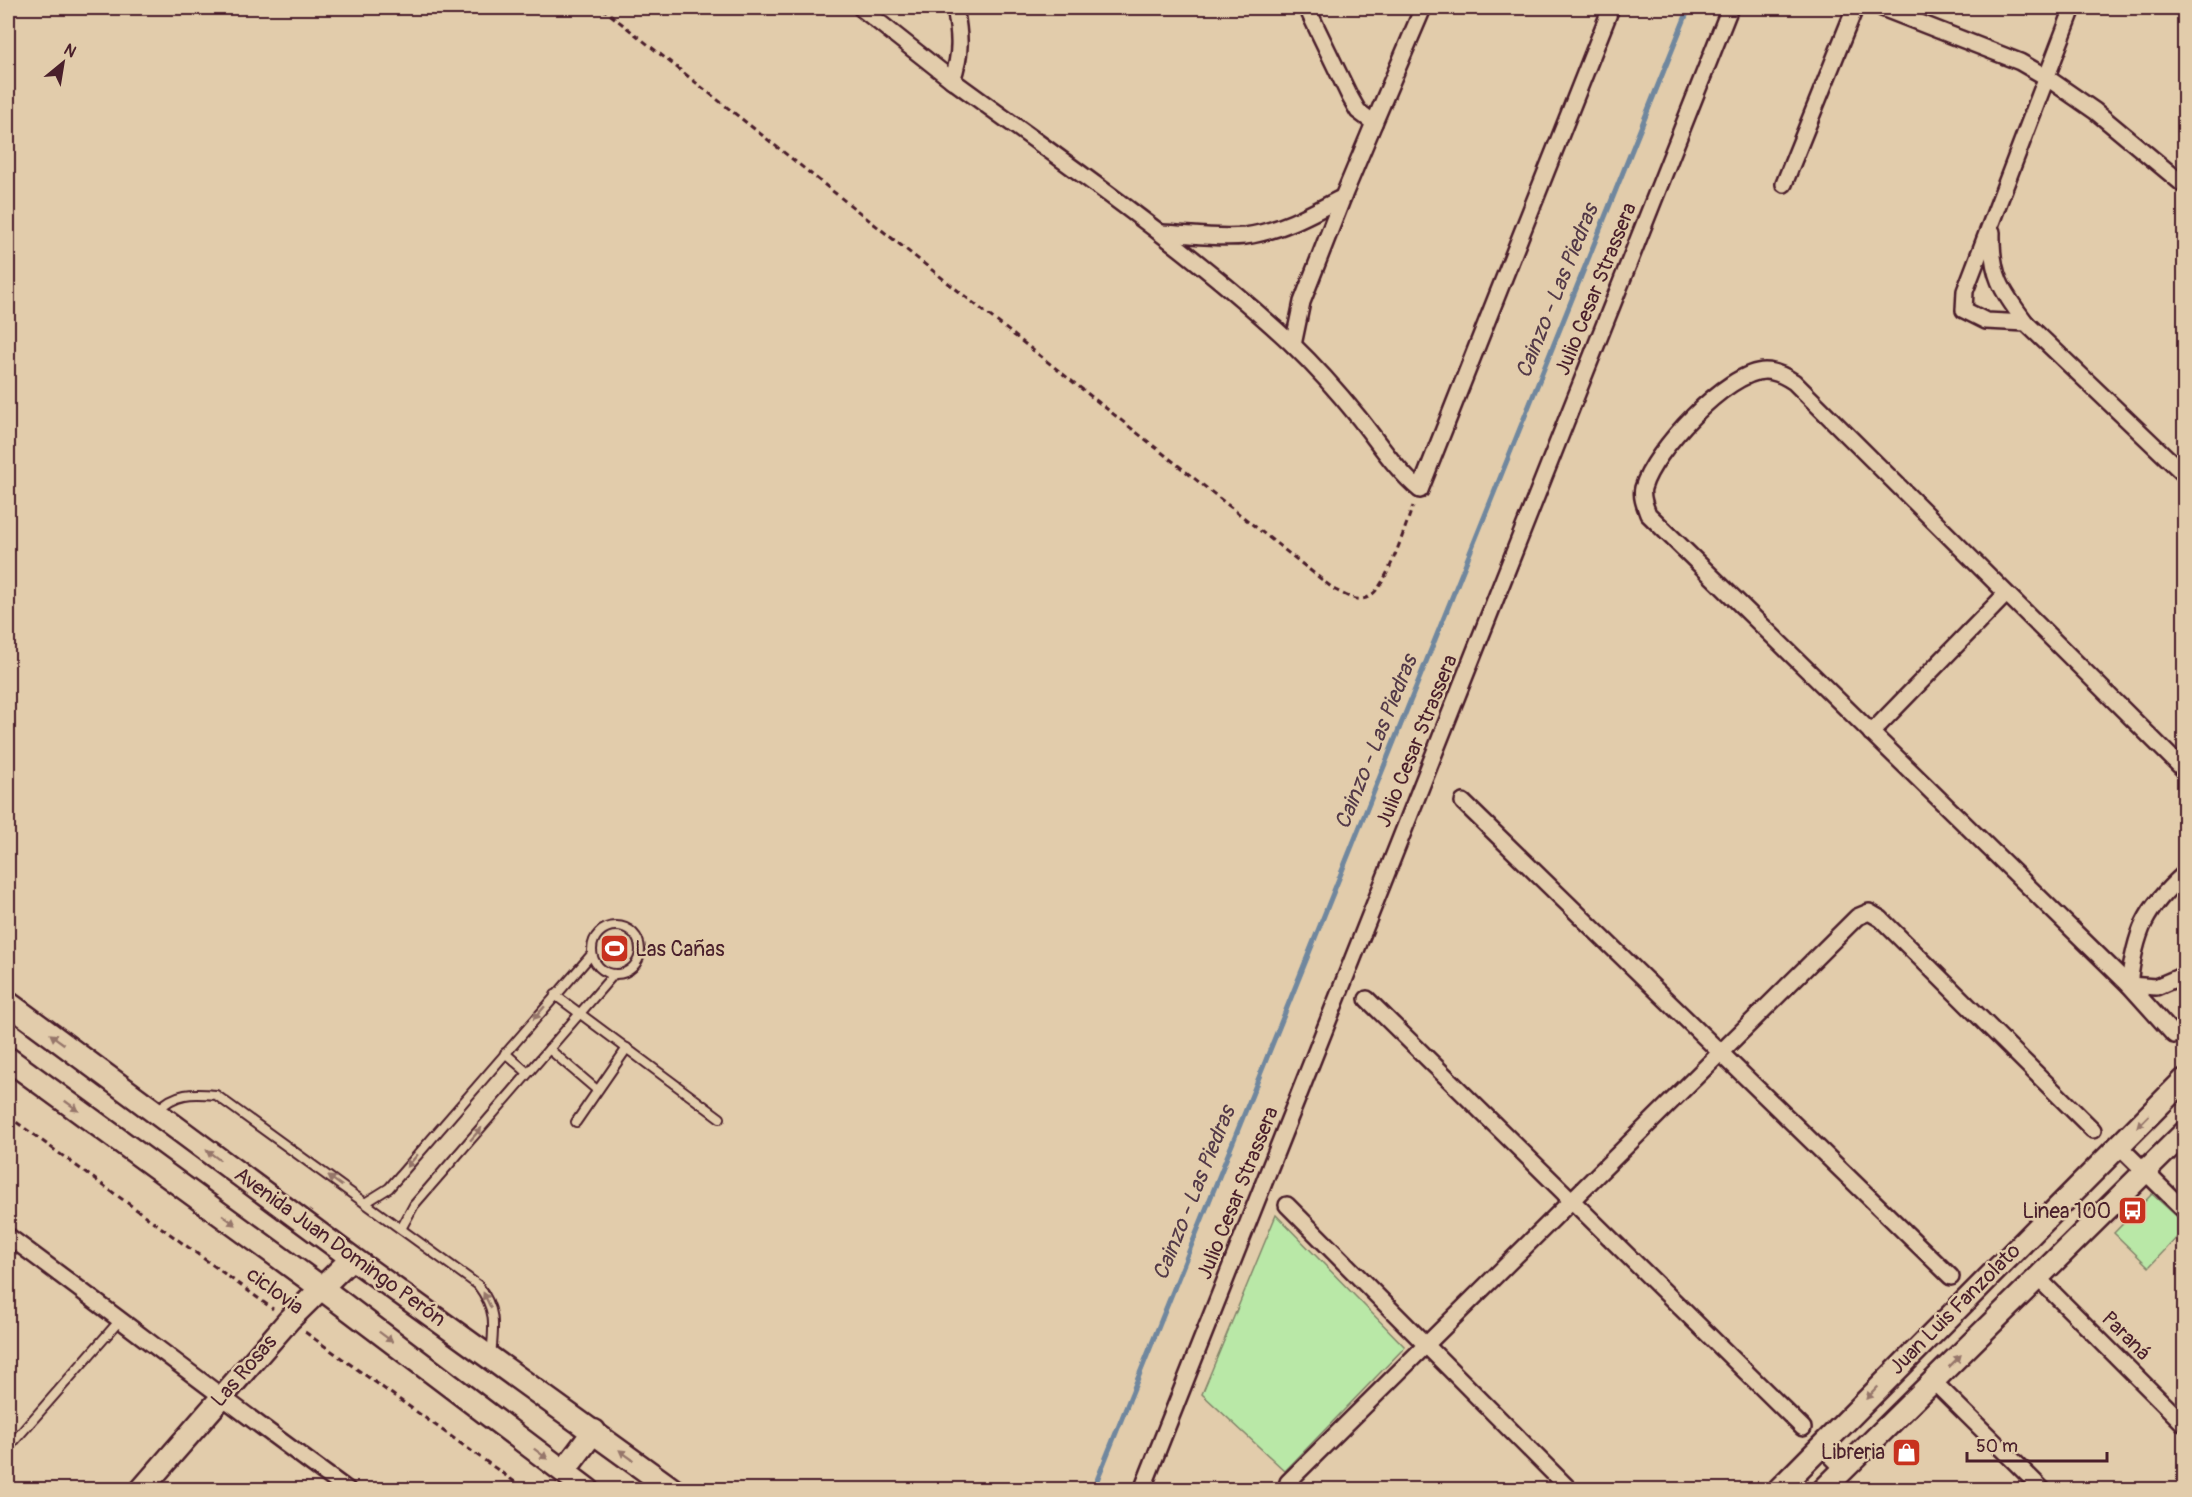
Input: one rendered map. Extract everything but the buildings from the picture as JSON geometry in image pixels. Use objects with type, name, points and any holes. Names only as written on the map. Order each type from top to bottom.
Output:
[{"type":"main road","name":"Avenida Juan Domingo Perón","points":[[8,1003],[352,1258],[673,1490]]},
{"type":"main road","name":"Avenida Juan Domingo Perón","points":[[8,1059],[320,1287],[588,1490]]},
{"type":"main road","points":[[564,1471],[594,1431]]},
{"type":"street","points":[[861,8],[952,80],[1161,233],[1293,345],[1338,392],[1400,474],[1420,490],[1611,8]]},
{"type":"street","points":[[952,80],[959,62],[961,43],[955,8]]},
{"type":"street","points":[[1307,8],[1358,111],[1374,123]]},
{"type":"street","points":[[1293,345],[1302,302],[1342,196],[1423,8]]},
{"type":"street","name":"Julio Cesar Strassera","points":[[1144,1489],[1730,8]]},
{"type":"street","points":[[1784,184],[1855,8]]},
{"type":"street","points":[[1882,8],[2020,62],[2046,77],[2095,111],[2184,185]]},
{"type":"street","points":[[2026,322],[1986,321],[1964,310],[1965,291],[2073,8]]},
{"type":"street","points":[[1161,233],[1243,236],[1265,232],[1299,221],[1342,196]]},
{"type":"street","points":[[1992,223],[1994,273],[2003,293],[2026,322],[2184,474]]},
{"type":"street","points":[[2174,1035],[2129,984],[1648,514],[1643,501],[1643,488],[1661,455],[1678,431],[1700,409],[1748,374],[1764,370],[1782,373],[1803,390],[2184,770]]},
{"type":"street","points":[[1871,733],[2006,594]]},
{"type":"street","points":[[1463,802],[1951,1277]]},
{"type":"street","points":[[2129,984],[2133,952],[2140,929],[2162,894],[2184,874]]},
{"type":"street","points":[[1286,1490],[1288,1482],[1722,1054],[1857,917],[1869,912],[1881,919],[2093,1130]]},
{"type":"street","points":[[2129,984],[2156,987],[2184,975]]},
{"type":"street","points":[[1367,999],[1803,1428]]},
{"type":"street","name":"Juan Luis Fanzolato","points":[[1778,1490],[2184,1080]]},
{"type":"street","name":"Juan Luis Fanzolato","points":[[1834,1483],[2184,1133]]},
{"type":"street","points":[[2119,1146],[2184,1210]]},
{"type":"street","points":[[1287,1205],[1570,1490]]},
{"type":"street","points":[[8,1236],[121,1319],[221,1398],[348,1490]]},
{"type":"street","name":"Las Rosas","points":[[141,1490],[289,1320],[352,1258]]},
{"type":"street","name":"Paraná","points":[[2038,1278],[2184,1424]]},
{"type":"street","points":[[1934,1382],[2043,1490]]},
{"type":"street","points":[[1821,1446],[1834,1483]]},
{"type":"lane","points":[[365,1203],[389,1188],[592,954],[595,939],[606,928],[622,927],[636,935],[641,950],[636,966],[630,971],[614,975],[414,1205],[401,1229]]},
{"type":"lane","points":[[592,954],[600,968],[614,975]]},
{"type":"lane","points":[[555,995],[720,1118]]},
{"type":"lane","points":[[576,1122],[627,1048]]},
{"type":"lane","points":[[549,1049],[597,1090]]},
{"type":"lane","points":[[505,1053],[528,1073]]},
{"type":"lane","points":[[156,1112],[167,1102],[188,1092],[216,1095],[478,1285],[490,1301],[494,1323],[491,1357]]},
{"type":"lane","points":[[8,1448],[121,1319]]},
{"type":"path","points":[[602,8],[1335,590],[1355,600],[1371,596],[1383,580],[1420,490]]},
{"type":"path","name":"ciclovia","points":[[8,1116],[526,1490]]},
{"type":"green space","points":[[2152,1194],[2184,1223],[2184,1230],[2149,1267],[2114,1233]]},
{"type":"green space","points":[[1276,1215],[1405,1347],[1285,1471],[1202,1394]]},
{"type":"waterway","name":"Cainzo - Las Piedras","points":[[1093,1490],[1689,8]]},
{"type":"place","name":"Las Cañas","points":[[614,949]]},
{"type":"place","name":"Linea 100","points":[[2132,1211]]},
{"type":"place","name":"Libreria","points":[[1906,1452]]}]
